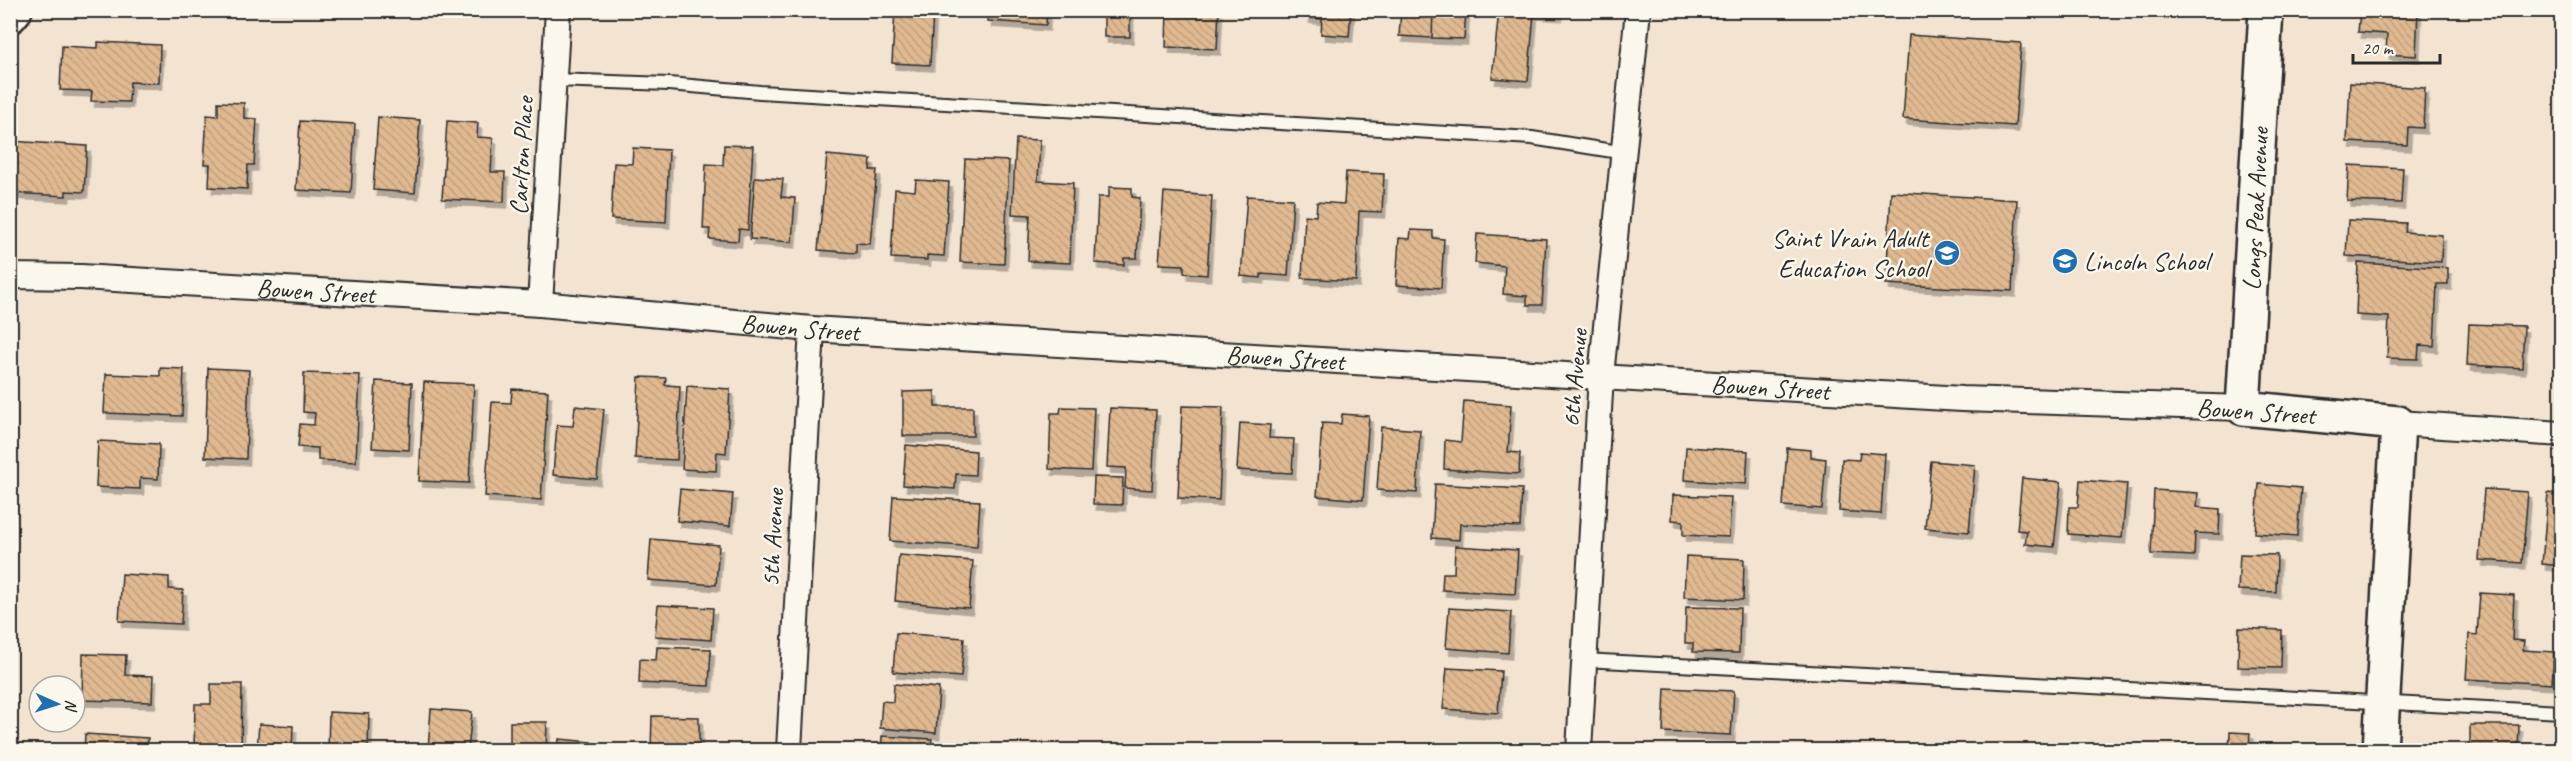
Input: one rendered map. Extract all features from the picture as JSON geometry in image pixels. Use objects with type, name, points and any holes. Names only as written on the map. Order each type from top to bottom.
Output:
[{"type":"street","points":[[10,16],[15,10]]},
{"type":"street","name":"Carlton Place","points":[[540,304],[558,10]]},
{"type":"street","name":"6th Avenue","points":[[1579,750],[1601,376],[1638,10]]},
{"type":"street","name":"Longs Peak Avenue","points":[[2243,408],[2266,10]]},
{"type":"street","name":"Bowen Street","points":[[10,276],[81,277],[540,304],[812,329],[1962,399],[2243,408],[2398,423],[2562,434]]},
{"type":"street","name":"5th Avenue","points":[[789,750],[812,329]]},
{"type":"street","points":[[2380,750],[2398,423]]},
{"type":"lane","points":[[554,80],[669,84],[795,94],[1532,138],[1625,153]]},
{"type":"lane","points":[[1583,660],[2562,712]]},
{"type":"building","points":[[895,10],[944,10],[944,13],[933,12],[930,65],[892,63]]},
{"type":"building","points":[[989,10],[1047,10],[1046,25],[988,21]]},
{"type":"building","points":[[1104,10],[1130,10],[1130,37],[1104,37]]},
{"type":"building","points":[[1167,10],[1219,10],[1217,49],[1166,47]]},
{"type":"building","points":[[1306,10],[1351,10],[1349,36],[1321,34],[1322,19],[1306,17]]},
{"type":"building","points":[[1401,10],[1433,10],[1432,38],[1399,36]]},
{"type":"building","points":[[1433,10],[1466,10],[1464,39],[1432,38]]},
{"type":"building","points":[[1499,10],[1559,10],[1559,15],[1534,13],[1528,81],[1492,78]]},
{"type":"building","points":[[2360,10],[2418,10],[2416,56],[2386,54],[2387,34],[2358,32]]},
{"type":"building","points":[[1909,35],[2021,43],[2015,126],[1903,119]]},
{"type":"building","points":[[98,42],[160,45],[159,83],[130,82],[129,102],[91,101],[92,91],[60,90],[62,46],[98,48]]},
{"type":"building","points":[[2350,83],[2425,88],[2423,128],[2408,127],[2407,145],[2347,142]]},
{"type":"building","points":[[218,102],[244,103],[244,118],[257,119],[254,165],[248,165],[247,189],[209,187],[210,164],[204,164],[207,115],[218,116]]},
{"type":"building","points":[[378,117],[420,120],[415,193],[373,190]]},
{"type":"building","points":[[300,121],[355,124],[351,193],[296,190]]},
{"type":"building","points":[[447,121],[478,123],[477,137],[493,138],[491,172],[505,172],[504,202],[442,199]]},
{"type":"building","points":[[1016,139],[1040,140],[1038,181],[1073,183],[1070,263],[1028,261],[1030,215],[1012,214]]},
{"type":"building","points":[[10,141],[87,146],[84,192],[66,191],[66,196],[10,193]]},
{"type":"building","points":[[724,145],[753,146],[748,230],[739,229],[738,241],[709,239],[710,229],[703,229],[706,164],[723,165]]},
{"type":"building","points":[[633,148],[669,150],[666,222],[611,219],[614,163],[632,164]]},
{"type":"building","points":[[827,155],[871,159],[870,170],[877,170],[870,244],[856,243],[856,253],[818,250]]},
{"type":"building","points":[[965,159],[1009,161],[1004,264],[960,262]]},
{"type":"building","points":[[2349,165],[2403,168],[2401,203],[2347,201]]},
{"type":"building","points":[[1346,172],[1384,174],[1382,212],[1359,211],[1356,281],[1302,278],[1305,215],[1316,216],[1317,202],[1344,204]]},
{"type":"building","points":[[755,177],[783,179],[781,197],[795,198],[792,242],[750,239]]},
{"type":"building","points":[[916,180],[949,182],[944,256],[927,255],[927,260],[891,258],[895,189],[915,191]]},
{"type":"building","points":[[1109,187],[1132,188],[1132,197],[1140,198],[1137,258],[1124,258],[1124,265],[1095,263],[1098,197],[1109,197]]},
{"type":"building","points":[[1164,192],[1212,196],[1207,275],[1184,273],[1184,265],[1159,264]]},
{"type":"building","points":[[1891,192],[2017,200],[2012,291],[1886,284]]},
{"type":"building","points":[[1247,196],[1293,199],[1288,276],[1261,274],[1261,278],[1241,276]]},
{"type":"building","points":[[2348,220],[2406,223],[2405,232],[2442,235],[2441,262],[2346,256]]},
{"type":"building","points":[[1411,230],[1433,231],[1433,238],[1444,239],[1441,288],[1396,285],[1399,238],[1410,239]]},
{"type":"building","points":[[1477,234],[1546,239],[1542,305],[1527,305],[1527,296],[1503,294],[1505,266],[1475,263]]},
{"type":"building","points":[[2358,263],[2448,268],[2448,284],[2437,284],[2434,346],[2419,345],[2418,359],[2387,358],[2389,317],[2356,315]]},
{"type":"building","points":[[2469,324],[2524,326],[2522,368],[2467,365]]},
{"type":"building","points":[[160,368],[184,369],[182,416],[104,413],[106,374],[160,376]]},
{"type":"building","points":[[208,368],[249,370],[246,459],[205,457]]},
{"type":"building","points":[[304,373],[360,375],[356,462],[318,460],[318,448],[298,447],[300,424],[314,425],[315,413],[303,412]]},
{"type":"building","points":[[639,377],[666,378],[665,385],[680,386],[677,460],[635,458]]},
{"type":"building","points":[[376,381],[412,383],[409,450],[372,448]]},
{"type":"building","points":[[424,382],[474,384],[469,483],[419,481]]},
{"type":"building","points":[[687,386],[730,389],[726,453],[717,452],[716,471],[682,469]]},
{"type":"building","points":[[512,389],[548,391],[541,500],[485,496],[492,402],[511,403]]},
{"type":"building","points":[[935,391],[935,407],[973,407],[973,436],[903,436],[903,392]]},
{"type":"building","points":[[1464,401],[1511,405],[1508,452],[1520,453],[1519,474],[1444,469],[1445,440],[1461,442]]},
{"type":"building","points":[[575,406],[604,409],[597,479],[553,475],[557,425],[573,426]]},
{"type":"building","points":[[1182,406],[1223,407],[1219,500],[1178,498]]},
{"type":"building","points":[[1061,407],[1094,408],[1091,471],[1049,469],[1051,413],[1060,413]]},
{"type":"building","points":[[1110,408],[1156,410],[1152,490],[1125,488],[1126,468],[1107,467]]},
{"type":"building","points":[[1342,414],[1369,416],[1363,500],[1317,496],[1322,423],[1341,424]]},
{"type":"building","points":[[1240,423],[1270,425],[1269,438],[1294,439],[1292,473],[1237,470]]},
{"type":"building","points":[[1381,427],[1420,430],[1417,493],[1377,490]]},
{"type":"building","points":[[98,441],[159,444],[158,479],[140,478],[140,489],[96,487]]},
{"type":"building","points":[[906,445],[976,451],[975,475],[956,474],[955,489],[903,485]]},
{"type":"building","points":[[1686,447],[1748,451],[1746,484],[1684,480]]},
{"type":"building","points":[[1787,448],[1811,450],[1811,457],[1826,459],[1822,509],[1783,506]]},
{"type":"building","points":[[1860,452],[1885,454],[1881,514],[1839,511],[1842,459],[1859,460]]},
{"type":"building","points":[[1931,461],[1975,465],[1969,532],[1925,528]]},
{"type":"building","points":[[1094,477],[1123,478],[1122,505],[1093,504]]},
{"type":"building","points":[[2022,478],[2061,482],[2054,547],[2025,544],[2027,531],[2017,530]]},
{"type":"building","points":[[2080,480],[2127,484],[2122,538],[2068,534],[2069,507],[2078,507]]},
{"type":"building","points":[[1435,484],[1522,489],[1520,527],[1460,524],[1459,540],[1432,538]]},
{"type":"building","points":[[2259,484],[2301,488],[2297,536],[2255,533]]},
{"type":"building","points":[[680,489],[733,494],[730,526],[677,521]]},
{"type":"building","points":[[2484,489],[2528,492],[2522,563],[2479,560]]},
{"type":"building","points":[[2154,490],[2198,493],[2197,507],[2220,509],[2219,534],[2195,533],[2194,556],[2151,554]]},
{"type":"building","points":[[2548,493],[2562,495],[2562,566],[2542,564]]},
{"type":"building","points":[[1673,495],[1731,497],[1729,537],[1683,535],[1683,521],[1672,520]]},
{"type":"building","points":[[893,496],[980,501],[977,547],[890,541]]},
{"type":"building","points":[[651,539],[719,545],[716,585],[648,580]]},
{"type":"building","points":[[1455,546],[1518,550],[1515,594],[1442,590],[1443,573],[1454,573]]},
{"type":"building","points":[[2240,554],[2277,555],[2276,592],[2238,590]]},
{"type":"building","points":[[899,555],[973,561],[969,608],[895,601]]},
{"type":"building","points":[[1686,556],[1744,559],[1743,600],[1684,597]]},
{"type":"building","points":[[122,574],[169,577],[169,589],[183,590],[181,624],[119,621]]},
{"type":"building","points":[[2480,593],[2514,595],[2512,640],[2524,641],[2523,650],[2554,652],[2552,684],[2466,679],[2469,634],[2477,635]]},
{"type":"building","points":[[658,605],[713,608],[711,640],[655,636]]},
{"type":"building","points":[[1686,607],[1740,608],[1739,653],[1693,652],[1693,643],[1685,643]]},
{"type":"building","points":[[1449,608],[1511,612],[1508,653],[1446,648]]},
{"type":"building","points":[[2239,628],[2282,630],[2281,668],[2238,667]]},
{"type":"building","points":[[896,633],[964,638],[961,677],[893,672]]},
{"type":"building","points":[[657,647],[711,649],[709,686],[639,683],[640,659],[656,660]]},
{"type":"building","points":[[83,654],[126,655],[125,675],[153,676],[152,702],[87,700],[87,674],[83,674]]},
{"type":"building","points":[[1447,668],[1501,671],[1498,713],[1443,709]]},
{"type":"building","points":[[211,684],[242,684],[241,750],[194,750],[195,704],[211,704]]},
{"type":"building","points":[[894,684],[939,688],[936,733],[880,728],[882,701],[893,702]]},
{"type":"building","points":[[1665,688],[1734,691],[1731,735],[1663,732]]},
{"type":"building","points":[[431,709],[472,712],[468,750],[428,750]]},
{"type":"building","points":[[329,712],[369,714],[368,750],[328,750]]},
{"type":"building","points":[[652,716],[699,717],[699,750],[651,750]]},
{"type":"building","points":[[510,722],[547,722],[546,750],[510,750]]},
{"type":"building","points":[[259,724],[293,726],[292,750],[257,750]]},
{"type":"building","points":[[2470,725],[2519,725],[2518,750],[2470,750]]},
{"type":"building","points":[[2230,732],[2250,733],[2249,748],[2277,750],[2229,750]]},
{"type":"building","points":[[85,734],[148,738],[147,750],[84,750]]},
{"type":"building","points":[[882,736],[932,739],[931,750],[881,750]]},
{"type":"building","points":[[559,739],[591,742],[590,750],[558,750]]},
{"type":"place","name":"Saint Vrain Adult Education School","points":[[1947,253]]},
{"type":"place","name":"Lincoln School","points":[[2065,261]]}]
